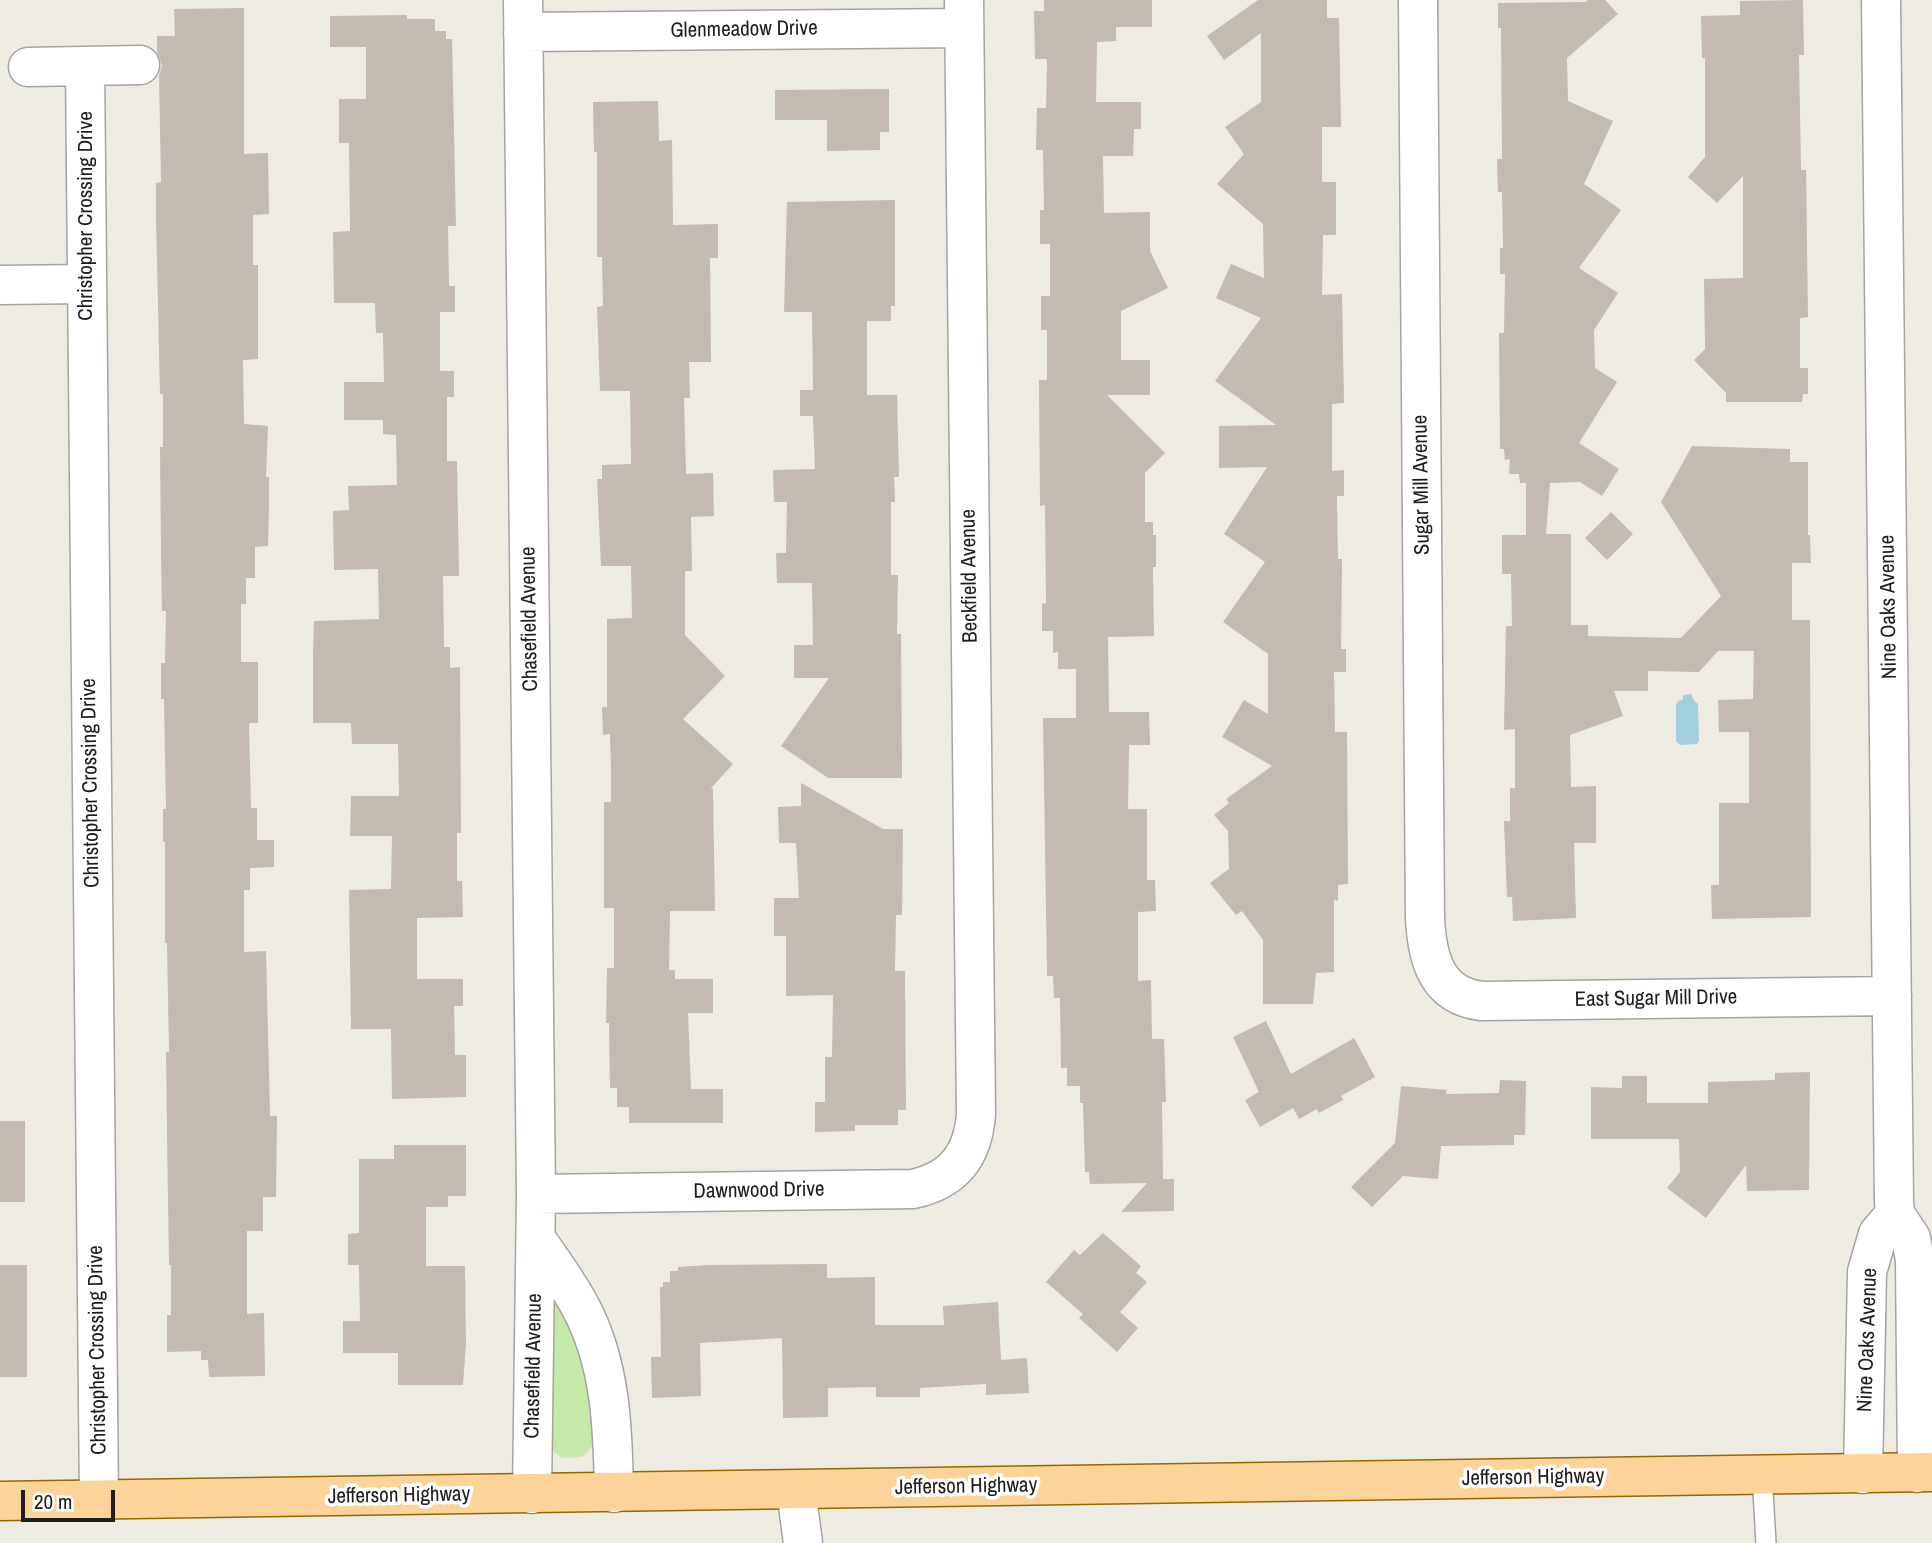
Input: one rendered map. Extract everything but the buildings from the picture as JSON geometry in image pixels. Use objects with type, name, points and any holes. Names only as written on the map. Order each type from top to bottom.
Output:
[{"type":"main road","name":"Jefferson Highway","points":[[0,1501],[1925,1473]]},
{"type":"street","name":"Sugar Mill Avenue","points":[[1418,0],[1424,918],[1429,954],[1434,968]]},
{"type":"street","name":"Nine Oaks Avenue","points":[[1881,0],[1895,1214],[1911,1238],[1915,1260],[1925,1473]]},
{"type":"street","name":"Glenmeadow Drive","points":[[523,16],[964,14]]},
{"type":"street","name":"Beckfield Avenue","points":[[964,14],[976,1114],[974,1134],[968,1151]]},
{"type":"street","name":"Chasefield Avenue","points":[[523,16],[536,1194],[532,1494]]},
{"type":"street","points":[[28,67],[140,65]]},
{"type":"street","name":"Christopher Crossing Drive","points":[[85,66],[99,1500]]},
{"type":"street","points":[[0,285],[86,284]]},
{"type":"street","name":"East Sugar Mill Drive","points":[[1434,968],[1448,988],[1470,999],[1482,1001],[1892,996]]},
{"type":"street","name":"Dawnwood Drive","points":[[536,1194],[913,1189],[941,1179],[968,1151]]},
{"type":"street","name":"Nine Oaks Avenue","points":[[1863,1474],[1867,1272],[1878,1234],[1895,1214]]},
{"type":"street","name":"Chasefield Avenue","points":[[536,1238],[581,1307],[596,1343],[611,1409],[614,1493]]},
{"type":"street","points":[[796,1490],[803,1543]]},
{"type":"lane","points":[[1762,1474],[1766,1543]]},
{"type":"green space","points":[[553,1302],[560,1304],[576,1339],[589,1392],[594,1439],[591,1449],[582,1457],[562,1458],[551,1449]]},
{"type":"water","points":[[1691,694],[1698,704],[1699,741],[1697,744],[1680,745],[1676,741],[1676,705],[1683,700],[1683,695]]}]
